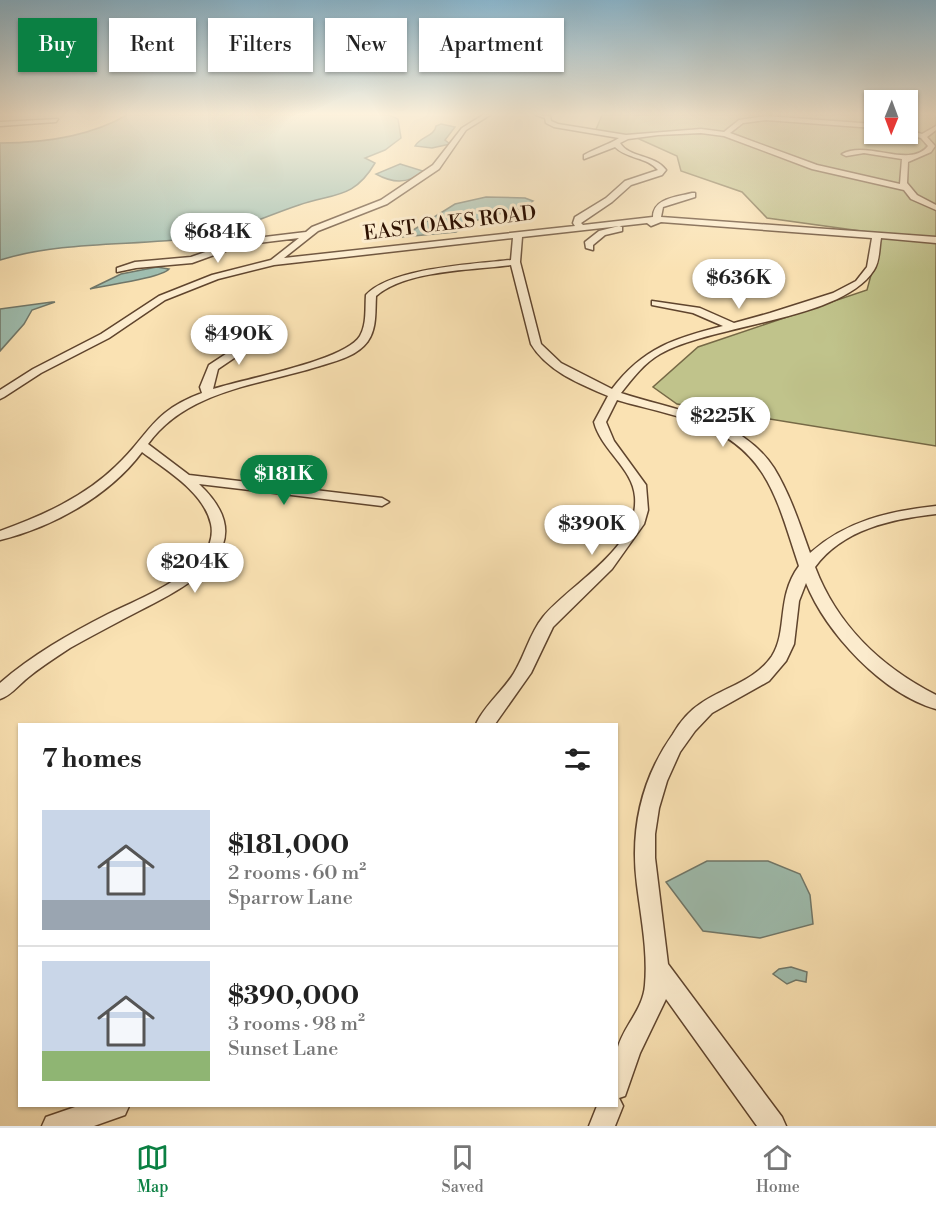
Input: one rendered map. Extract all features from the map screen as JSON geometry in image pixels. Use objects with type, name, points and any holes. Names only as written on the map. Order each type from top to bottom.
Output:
[{"type":"street","points":[[274,262],[308,234],[331,221],[390,198],[434,168]]},
{"type":"street","points":[[580,227],[577,223],[578,219],[609,200],[623,186],[662,170],[660,168]]},
{"type":"street","points":[[817,168],[906,188]]},
{"type":"street","points":[[905,168],[906,172],[903,183],[906,188],[914,197],[936,208]]},
{"type":"street","points":[[590,248],[588,244],[602,233],[657,222],[660,205],[692,195]]},
{"type":"street","name":"EAST OAKS ROAD","points":[[0,395],[37,371],[105,336],[169,295],[215,277],[274,262],[657,219],[936,240]]},
{"type":"street","points":[[120,270],[135,265],[192,260],[240,243],[308,234]]},
{"type":"street","points":[[518,234],[515,262],[536,345],[541,354],[558,366],[616,395],[696,418],[725,431],[750,447],[773,477],[820,598],[853,642],[888,673],[936,703]]},
{"type":"street","points":[[486,723],[528,664],[544,626],[605,566],[634,532],[640,520],[643,507],[640,485],[631,469],[601,430],[600,422],[603,413],[638,366],[657,351],[682,339],[851,290],[870,269],[877,237]]},
{"type":"street","points":[[0,536],[56,513],[94,491],[122,468],[150,430],[168,415],[209,395],[331,359],[351,350],[368,333],[371,295],[383,284],[402,278],[515,262]]},
{"type":"street","points":[[656,303],[696,310],[732,326]]},
{"type":"street","points":[[209,395],[206,387],[213,367],[242,348],[251,337]]},
{"type":"street","points":[[0,693],[18,676],[57,649],[183,582],[206,565],[218,546],[218,528],[203,494],[189,479],[140,445]]},
{"type":"street","points":[[189,479],[382,502]]},
{"type":"street","points":[[618,1077],[625,1044],[645,1024],[653,1005],[657,967],[644,864],[646,825],[656,782],[676,745],[696,719],[715,703],[747,689],[775,664],[787,638],[794,591],[809,566],[832,541],[865,524],[902,513],[936,510]]},
{"type":"street","points":[[657,967],[773,1126]]},
{"type":"street","points":[[55,1126],[113,1107]]},
{"type":"street","points":[[602,1126],[610,1107]]},
{"type":"green space","points":[[680,168],[936,168],[936,446],[677,404],[653,387],[698,347],[867,290],[882,234],[767,218],[742,192],[681,171]]},
{"type":"shaded area","points":[[0,168],[372,168],[359,183],[342,193],[299,205],[235,229],[209,236],[72,247],[0,260]]},
{"type":"shaded area","points":[[391,168],[412,168],[423,171],[412,178],[400,181],[376,174]]},
{"type":"shaded area","points":[[486,197],[525,198],[533,201],[524,207],[474,221],[456,232],[402,237],[455,204]]},
{"type":"shaded area","points":[[157,267],[169,269],[145,278],[90,289],[121,274]]},
{"type":"shaded area","points":[[55,302],[32,310],[24,324],[0,351],[0,309]]},
{"type":"shaded area","points":[[707,861],[768,861],[800,874],[810,895],[813,924],[760,938],[703,931],[666,882]]},
{"type":"shaded area","points":[[791,967],[807,972],[806,982],[796,980],[787,984],[773,974],[779,969]]}]
